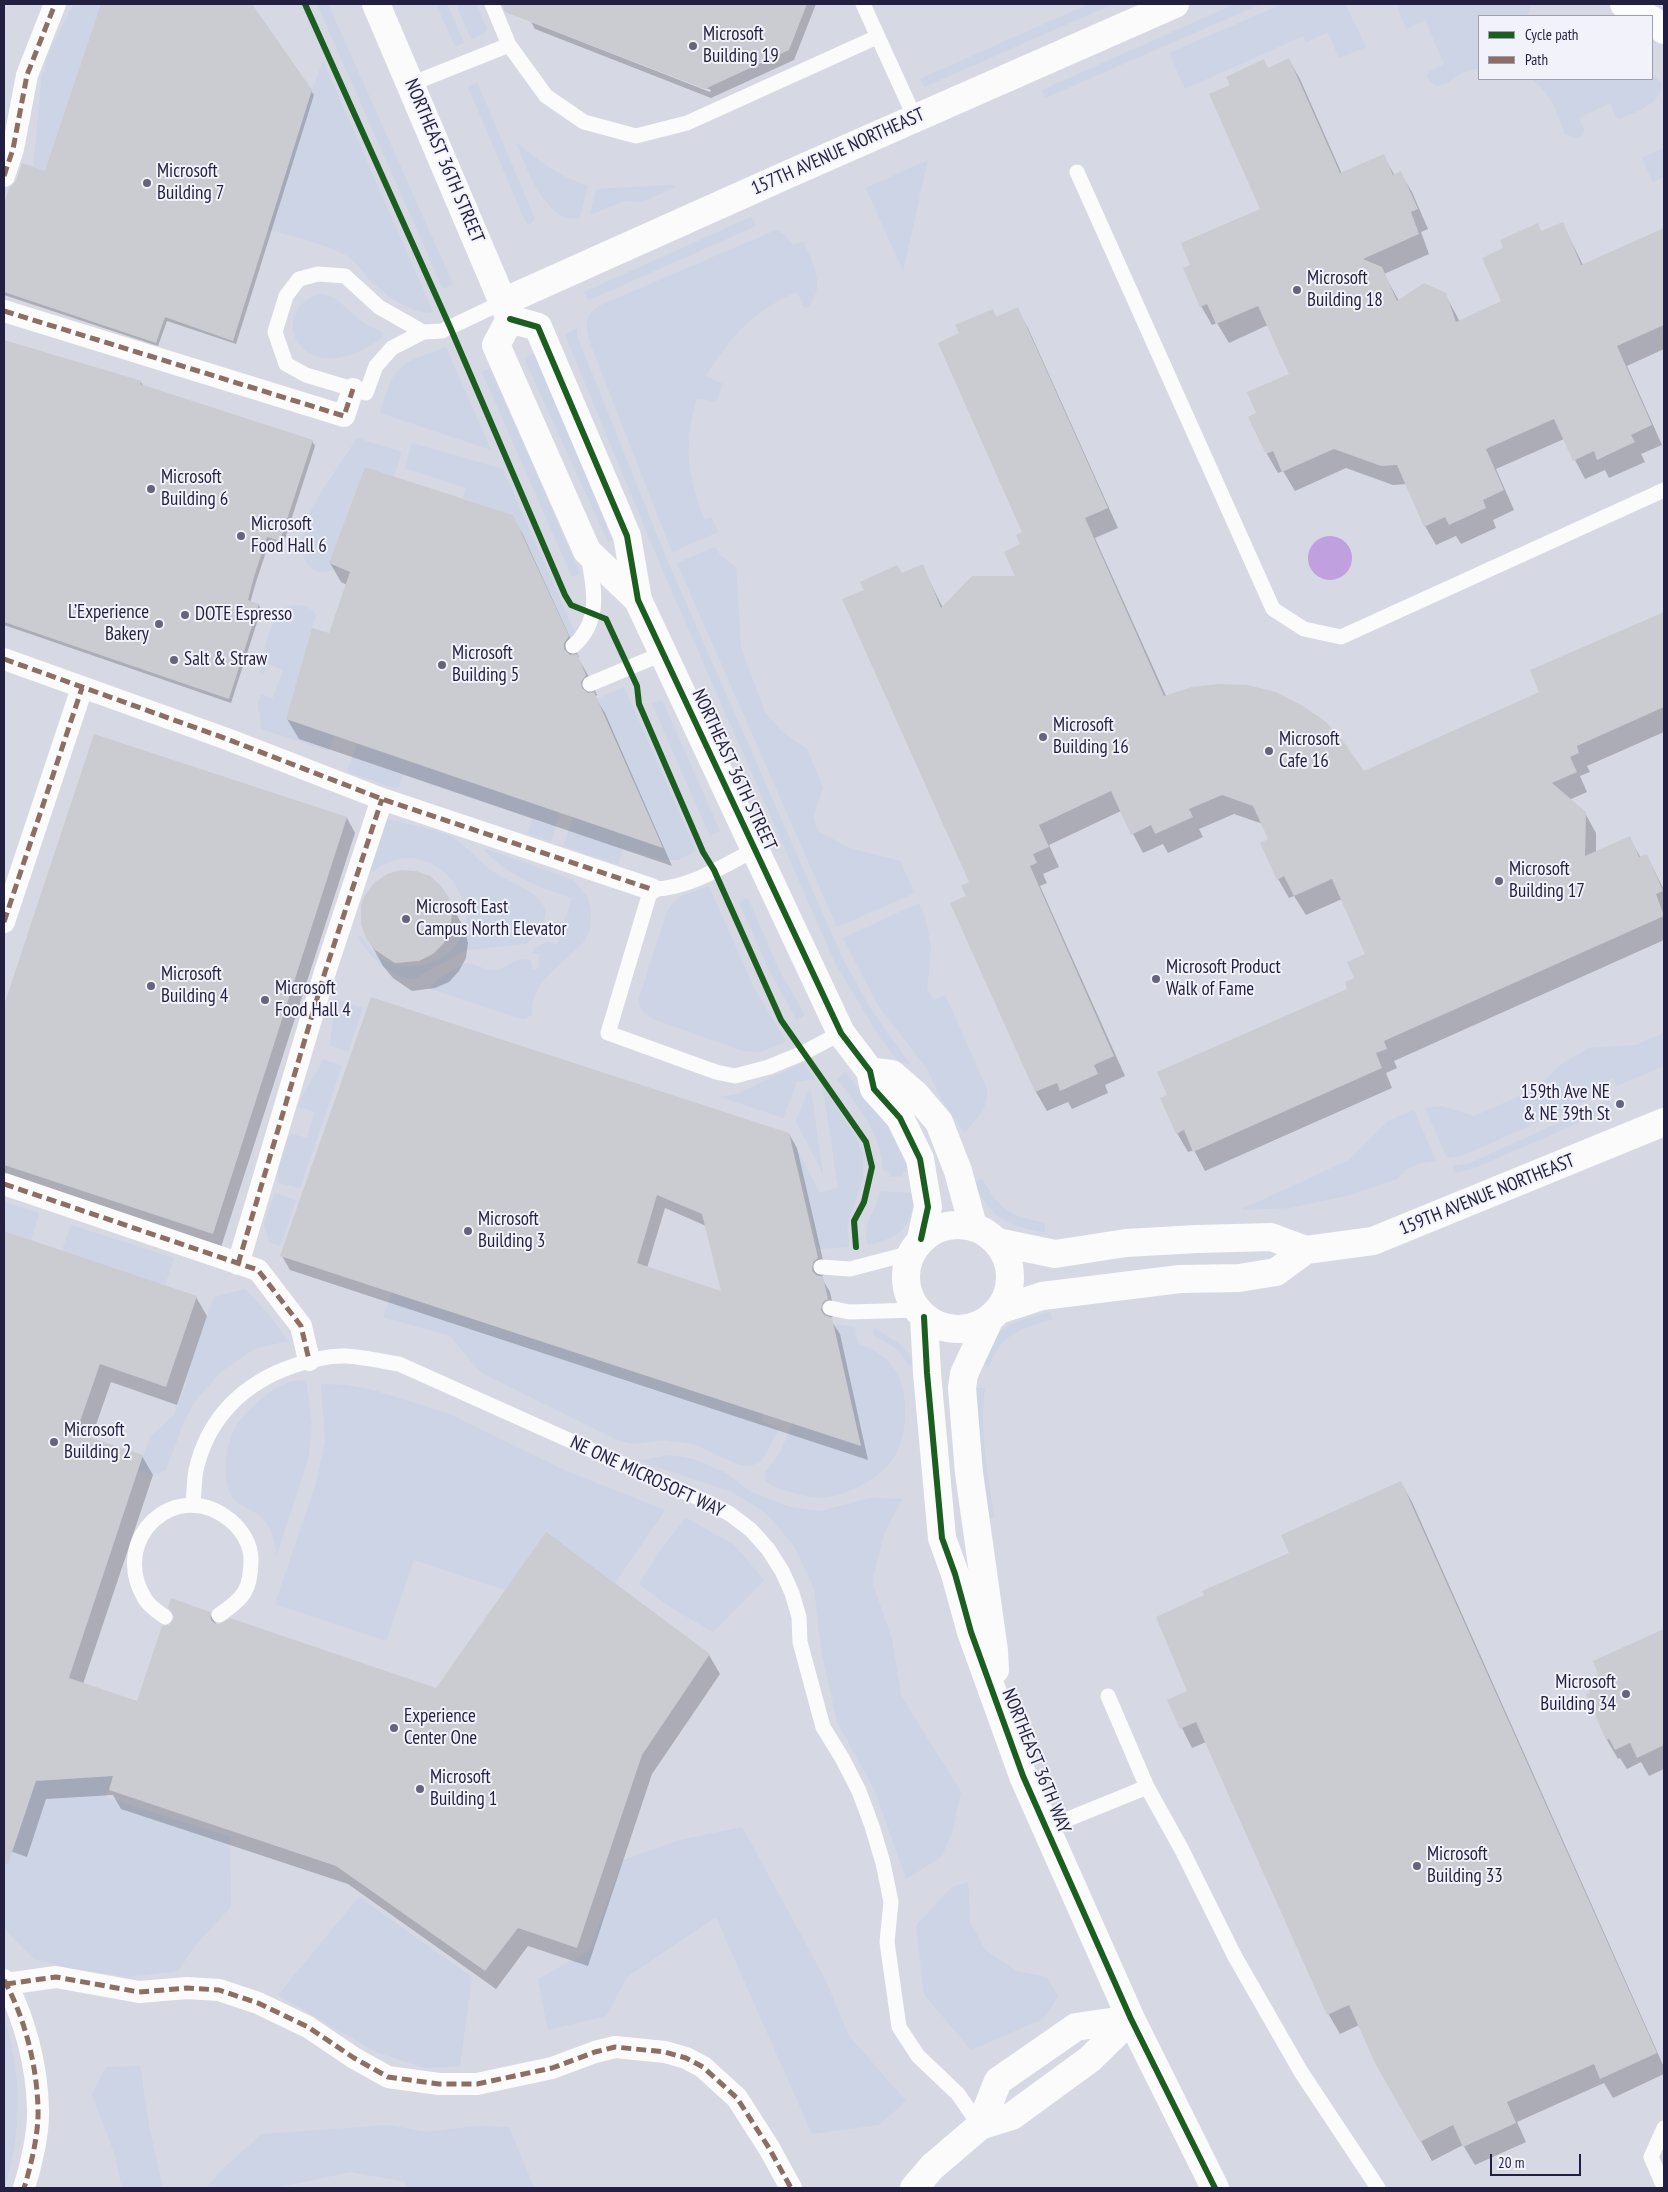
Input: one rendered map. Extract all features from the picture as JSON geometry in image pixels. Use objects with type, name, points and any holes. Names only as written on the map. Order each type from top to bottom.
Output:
[{"type":"street","points":[[4,176],[13,149],[27,75],[55,4]]},
{"type":"street","name":"NORTHEAST 36TH STREET","points":[[376,4],[507,311],[538,327],[543,338],[627,536],[638,600],[754,850],[841,1033],[870,1071],[874,1089],[900,1118],[920,1160],[928,1207],[916,1246]]},
{"type":"street","name":"157TH AVENUE NORTHEAST","points":[[507,311],[915,118],[1175,4]]},
{"type":"street","points":[[1624,4],[1644,15]]},
{"type":"street","points":[[1653,21],[1664,30]]},
{"type":"street","points":[[4,311],[344,416],[353,389]]},
{"type":"street","name":"NORTHEAST 36TH STREET","points":[[507,311],[496,345],[587,552],[638,600]]},
{"type":"street","points":[[4,659],[227,739],[382,799],[652,889]]},
{"type":"street","points":[[4,922],[82,688]]},
{"type":"street","points":[[238,1264],[325,972],[382,799]]},
{"type":"street","points":[[870,1071],[892,1074],[916,1095],[938,1122],[958,1171],[972,1226]]},
{"type":"street","name":"159TH AVENUE NORTHEAST","points":[[997,1242],[1055,1254],[1126,1243],[1271,1237],[1306,1250],[1373,1242],[1664,1122]]},
{"type":"street","points":[[4,1184],[258,1270],[301,1326],[309,1360]]},
{"type":"street","points":[[954,1225],[972,1226],[986,1232],[997,1242],[1006,1255],[1010,1272],[1009,1290],[994,1315],[974,1328],[956,1330],[939,1327],[921,1314],[912,1304],[906,1287],[906,1270],[916,1246],[937,1229],[954,1225]]},
{"type":"street","name":"159TH AVENUE NORTHEAST","points":[[994,1315],[1042,1296],[1180,1279],[1239,1278],[1276,1272],[1306,1250]]},
{"type":"street","name":"NORTHEAST 36TH WAY","points":[[921,1314],[942,1538],[955,1574],[971,1632],[996,1704],[1046,1828],[1130,2019],[1215,2188]]},
{"type":"street","name":"NORTHEAST 36TH WAY","points":[[994,1315],[964,1374],[962,1388],[969,1473],[994,1651],[996,1704]]},
{"type":"street","points":[[24,2188],[38,2111],[31,2059],[25,2033],[5,1982],[56,1977],[139,1992],[186,1988],[219,1990],[258,2003],[308,2027],[354,2058],[388,2077],[439,2084],[477,2084],[552,2068],[595,2052],[615,2047],[665,2052],[686,2058],[703,2067],[737,2098],[769,2148],[791,2188]]},
{"type":"street","points":[[980,2126],[998,2081],[1076,2027],[1130,2019]]},
{"type":"street","points":[[914,2188],[932,2167],[980,2126],[1012,2116],[1090,2059],[1130,2019]]},
{"type":"lane","points":[[492,4],[509,44],[546,96],[584,122],[636,136],[687,123],[877,37]]},
{"type":"lane","points":[[863,4],[915,118]]},
{"type":"lane","points":[[411,84],[509,44]]},
{"type":"lane","points":[[1077,172],[1273,609],[1304,629],[1341,637],[1664,490]]},
{"type":"lane","points":[[423,332],[379,307],[345,276],[318,274],[299,279],[286,296],[275,332],[286,364],[306,375],[366,393],[376,366],[392,348],[423,332],[442,331],[507,311]]},
{"type":"lane","points":[[573,646],[586,634],[594,604],[595,593],[587,552]]},
{"type":"lane","points":[[590,684],[664,653]]},
{"type":"lane","points":[[754,850],[682,885],[666,890],[652,889],[608,1033],[716,1072],[736,1076],[769,1067],[803,1053],[841,1033]]},
{"type":"lane","points":[[820,1268],[850,1269],[916,1246]]},
{"type":"lane","points":[[830,1308],[848,1312],[921,1314]]},
{"type":"lane","name":"NE ONE MICROSOFT WAY","points":[[193,1504],[196,1471],[203,1447],[214,1426],[241,1394],[258,1381],[309,1360],[345,1356],[399,1364],[707,1502],[730,1514],[751,1530],[768,1549],[782,1571],[792,1594],[798,1617],[800,1642],[823,1727],[859,1791],[872,1826],[891,1902],[887,1942],[899,2027],[918,2056],[958,2094],[980,2126]]},
{"type":"lane","points":[[165,1617],[146,1601],[135,1577],[134,1550],[146,1527],[167,1510],[193,1504],[219,1510],[239,1527],[251,1551],[251,1578],[243,1594],[239,1601],[219,1615]]},
{"type":"lane","points":[[1108,1696],[1147,1787],[1182,1850],[1234,1956],[1291,2055],[1378,2188]]},
{"type":"lane","points":[[1046,1828],[1147,1787]]},
{"type":"lane","points":[[1664,2128],[1651,2157],[1664,2187]]},
{"type":"shaded area","points":[[4,4],[1664,4],[1664,2188],[4,2188]]},
{"type":"shaded area","points":[[74,4],[117,4],[97,16],[45,171],[33,167],[42,73],[45,72],[47,57]]},
{"type":"shaded area","points":[[317,4],[328,4],[453,284],[443,289]]},
{"type":"shaded area","points":[[436,4],[447,4],[464,43],[455,46]]},
{"type":"shaded area","points":[[456,4],[476,4],[487,29],[485,33],[471,39]]},
{"type":"shaded area","points":[[1089,4],[1113,4],[924,87],[920,79]]},
{"type":"shaded area","points":[[1235,4],[1261,4],[1045,98],[1042,90]]},
{"type":"shaded area","points":[[1283,4],[1345,4],[1366,47],[1339,58],[1328,32],[1306,42],[1303,36],[1185,89],[1169,53]]},
{"type":"shaded area","points":[[1398,4],[1532,4],[1527,15],[1478,15],[1478,68],[1462,73],[1438,86],[1430,81],[1427,75],[1444,64],[1425,20],[1406,29]]},
{"type":"shaded area","points":[[323,61],[433,312],[418,311],[394,300],[375,285],[349,257],[321,245],[268,229]]},
{"type":"shaded area","points":[[1653,75],[1662,83],[1657,97],[1652,102],[1620,119],[1616,117],[1610,103],[1579,118],[1584,130],[1583,135],[1577,138],[1565,134],[1549,96],[1532,80],[1653,80]]},
{"type":"shaded area","points":[[477,82],[535,219],[529,225],[525,221],[468,87]]},
{"type":"shaded area","points":[[516,142],[550,168],[588,186],[580,218],[568,218],[557,212],[547,203],[525,165]]},
{"type":"shaded area","points":[[1664,148],[1664,177],[1653,182],[1642,158]]},
{"type":"shaded area","points":[[928,160],[903,271],[866,188]]},
{"type":"shaded area","points":[[672,185],[675,187],[642,202],[624,201],[590,215],[596,189]]},
{"type":"shaded area","points":[[751,217],[756,226],[589,300],[584,292]]},
{"type":"shaded area","points":[[776,230],[785,235],[793,245],[803,241],[814,267],[817,283],[816,291],[813,300],[807,308],[804,307],[797,292],[755,316],[734,336],[706,376],[723,384],[716,402],[697,398],[690,431],[689,459],[694,487],[704,519],[711,517],[718,532],[672,552],[591,345],[587,327],[588,317],[601,305]]},
{"type":"shaded area","points":[[322,294],[334,298],[363,322],[381,332],[383,334],[382,338],[353,354],[329,358],[311,354],[299,343],[293,329],[295,315],[304,302]]},
{"type":"shaded area","points":[[577,329],[577,336],[667,560],[842,957],[870,1008],[910,1064],[899,1062],[879,1036],[835,963],[660,564],[570,347],[565,334]]},
{"type":"shaded area","points":[[446,347],[491,450],[380,413],[390,383],[401,368],[417,358]]},
{"type":"shaded area","points":[[535,353],[563,417],[612,540],[608,542],[524,358]]},
{"type":"shaded area","points":[[490,368],[580,573],[572,577],[482,372]]},
{"type":"shaded area","points":[[357,438],[402,452],[394,476],[365,467],[329,563],[337,567],[319,572],[313,569],[305,559],[302,547],[303,533],[315,503]]},
{"type":"shaded area","points":[[412,443],[503,469],[575,633],[571,640],[513,515],[463,498],[466,488],[405,468]]},
{"type":"shaded area","points":[[1330,536],[1342,540],[1348,546],[1352,558],[1348,570],[1342,576],[1330,580],[1318,576],[1312,570],[1308,558],[1312,546],[1318,540]]},
{"type":"shaded area","points":[[715,547],[720,555],[736,567],[741,648],[765,712],[781,731],[807,749],[823,788],[813,818],[818,831],[849,848],[900,861],[915,893],[837,927],[677,563]]},
{"type":"shaded area","points":[[301,605],[311,609],[316,614],[286,719],[334,736],[329,751],[261,729],[258,702],[261,694],[273,698],[283,670],[268,664],[264,673],[260,672],[268,635],[282,610],[289,606]]},
{"type":"shaded area","points":[[624,687],[696,851],[678,860],[662,860],[623,848],[618,864],[563,846],[573,817],[663,848],[597,699]]},
{"type":"shaded area","points":[[662,700],[720,831],[710,836],[652,704]]},
{"type":"shaded area","points":[[357,744],[560,813],[551,841],[528,834],[532,819],[403,775],[398,789],[347,772]]},
{"type":"shaded area","points":[[384,818],[449,835],[465,846],[479,861],[495,873],[531,893],[540,900],[544,908],[544,918],[539,930],[526,944],[466,950],[414,979],[405,978],[389,971],[374,959],[358,937],[361,936],[372,951],[385,961],[400,966],[416,966],[431,963],[444,956],[456,945],[464,932],[467,916],[465,904],[452,880],[432,864],[423,860],[407,858],[391,861],[369,874]]},
{"type":"shaded area","points":[[483,848],[573,880],[588,898],[591,909],[590,929],[583,943],[541,982],[532,1003],[532,1014],[525,1019],[428,988],[442,976],[466,963],[497,970],[525,959],[530,960],[533,970],[540,967],[538,963],[540,954],[532,953],[534,949],[548,941],[557,945],[560,938],[551,933],[557,920],[564,922],[572,898],[536,885],[512,873],[501,866]]},
{"type":"shaded area","points":[[709,886],[754,988],[786,1042],[760,1052],[743,1051],[653,1019],[644,1013],[641,1008],[639,998],[668,909],[679,897]]},
{"type":"shaded area","points":[[748,898],[778,968],[805,1015],[797,1020],[770,972],[739,902]]},
{"type":"shaded area","points":[[919,903],[925,916],[931,947],[927,989],[934,1000],[945,995],[987,1089],[984,1108],[964,1133],[941,1098],[927,1069],[878,1005],[843,938]]},
{"type":"shaded area","points":[[336,999],[363,1008],[348,1052],[330,1045]]},
{"type":"shaded area","points":[[1664,1033],[1664,1066],[1617,1086],[1613,1078],[1602,1084],[1605,1092],[1464,1155],[1447,1158],[1425,1108],[1442,1106],[1474,1116],[1536,1089],[1560,1065],[1589,1048],[1636,1045]]},
{"type":"shaded area","points":[[323,1059],[342,1066],[300,1188],[279,1183],[278,1156],[282,1146],[292,1134],[307,1138],[315,1112],[298,1106]]},
{"type":"shaded area","points":[[803,1063],[815,1079],[797,1082],[783,1118],[720,1097],[737,1094]]},
{"type":"shaded area","points":[[845,1072],[896,1134],[911,1171],[903,1172],[903,1176],[890,1177],[890,1172],[883,1170],[878,1144],[868,1121],[837,1079]]},
{"type":"shaded area","points":[[823,1088],[857,1139],[863,1156],[863,1179],[847,1224],[849,1247],[818,1249],[792,1140],[820,1193],[838,1187]]},
{"type":"shaded area","points":[[811,1091],[823,1174],[796,1121],[808,1092]]},
{"type":"shaded area","points":[[1609,1100],[1613,1108],[1472,1169],[1454,1173],[1453,1166],[1468,1164]]},
{"type":"shaded area","points":[[1414,1110],[1436,1161],[1417,1164],[1405,1170],[1397,1179],[1350,1195],[1289,1208],[1240,1210],[1349,1160],[1388,1121]]},
{"type":"shaded area","points":[[982,1179],[1001,1205],[1014,1214],[1045,1223],[1045,1232],[1019,1227],[1001,1218],[987,1205],[973,1183]]},
{"type":"shaded area","points":[[880,1191],[915,1194],[913,1206],[907,1223],[902,1230],[888,1239],[868,1245],[868,1223]]},
{"type":"shaded area","points":[[275,1193],[296,1200],[280,1246],[269,1242],[264,1224]]},
{"type":"shaded area","points":[[4,1202],[39,1213],[31,1240],[4,1231]]},
{"type":"shaded area","points":[[71,1225],[174,1258],[165,1285],[62,1251]]},
{"type":"shaded area","points":[[245,1289],[270,1316],[288,1341],[254,1349],[222,1371],[197,1398],[184,1421],[166,1470],[152,1475],[138,1470],[150,1437],[174,1415],[214,1297]]},
{"type":"shaded area","points":[[392,1292],[764,1414],[762,1422],[779,1428],[763,1459],[751,1466],[737,1464],[694,1444],[664,1440],[633,1444],[617,1440],[480,1372],[450,1336],[383,1317]]},
{"type":"shaded area","points":[[1050,1312],[1053,1319],[1022,1329],[1014,1334],[1000,1346],[989,1366],[983,1364],[992,1342],[999,1333],[1012,1324]]},
{"type":"shaded area","points":[[834,1324],[855,1327],[857,1343],[878,1353],[893,1367],[902,1385],[904,1396],[904,1429],[900,1444],[892,1460],[873,1478],[861,1486],[834,1496],[809,1497],[772,1485],[766,1481],[765,1473],[781,1451],[792,1424],[861,1446]]},
{"type":"shaded area","points":[[874,1328],[901,1345],[915,1363],[910,1366],[896,1348],[873,1335]]},
{"type":"shaded area","points":[[306,1380],[312,1425],[308,1459],[277,1555],[270,1528],[262,1518],[241,1505],[231,1495],[226,1478],[226,1459],[233,1432],[246,1413],[259,1401],[281,1386],[291,1381]]},
{"type":"shaded area","points":[[321,1384],[346,1385],[373,1390],[450,1414],[566,1471],[665,1510],[615,1583],[546,1532],[505,1590],[414,1560],[386,1641],[275,1604],[317,1480],[325,1441]]},
{"type":"shaded area","points":[[977,1388],[985,1388],[983,1404],[984,1437],[994,1517],[988,1519],[976,1408]]},
{"type":"shaded area","points":[[669,1455],[693,1459],[726,1473],[751,1492],[790,1507],[821,1511],[870,1498],[902,1499],[884,1534],[872,1582],[892,1639],[901,1696],[961,1792],[952,1833],[941,1857],[906,1879],[875,1791],[837,1722],[822,1655],[814,1588],[794,1546],[766,1513],[732,1492],[639,1461]]},
{"type":"shaded area","points":[[686,1518],[733,1544],[764,1580],[713,1632],[672,1608],[639,1584],[664,1545]]},
{"type":"shaded area","points":[[113,1776],[106,1797],[230,1837],[231,1906],[195,1946],[178,1971],[128,1977],[67,1968],[34,1959],[11,1936],[4,1926],[4,1835],[17,1839],[36,1781]]},
{"type":"shaded area","points":[[742,1827],[825,1979],[849,2036],[906,2101],[879,2125],[812,2134],[716,1917],[627,1977],[606,2016],[548,2030],[538,1979],[589,1951],[623,1860],[680,1840]]},
{"type":"shaded area","points":[[968,1882],[970,1922],[985,1950],[1017,1971],[1047,1977],[1058,1996],[1043,2019],[971,2050],[924,1994],[916,1926],[952,1887]]},
{"type":"shaded area","points":[[359,1897],[472,1977],[460,2066],[424,2068],[376,2052],[278,1995]]},
{"type":"shaded area","points":[[4,2016],[14,2060],[18,2102],[15,2144],[5,2188]]},
{"type":"shaded area","points":[[140,2066],[149,2126],[163,2188],[122,2188],[115,2155],[92,2094],[106,2067]]},
{"type":"shaded area","points":[[389,2125],[425,2132],[478,2126],[509,2127],[534,2188],[407,2188],[405,2182],[351,2172],[275,2188],[206,2188],[226,2166],[262,2134]]},
{"type":"building","name":"Microsoft Building 7","points":[[101,4],[252,4],[312,90],[233,341],[165,317],[156,343],[4,292],[4,204],[9,188],[16,181],[22,163],[45,171]]},
{"type":"building","name":"Microsoft Building 19","points":[[502,4],[807,4],[789,50],[705,89],[505,12]]},
{"type":"building","name":"Microsoft Building 18","points":[[1289,58],[1340,173],[1384,154],[1393,175],[1401,171],[1418,209],[1411,212],[1419,234],[1363,259],[1382,267],[1397,301],[1424,283],[1446,293],[1456,322],[1501,301],[1482,258],[1503,248],[1500,240],[1538,223],[1541,231],[1563,222],[1581,265],[1664,228],[1664,325],[1617,346],[1652,425],[1631,435],[1635,442],[1597,460],[1594,451],[1573,461],[1554,419],[1486,449],[1504,490],[1483,500],[1486,508],[1449,525],[1445,517],[1424,527],[1397,465],[1381,466],[1334,449],[1282,472],[1273,451],[1266,454],[1248,417],[1256,413],[1247,392],[1289,374],[1258,306],[1216,324],[1207,304],[1200,307],[1183,268],[1190,265],[1181,243],[1260,209],[1209,94],[1230,85],[1226,77],[1264,59],[1268,68]]},
{"type":"building","points":[[1018,307],[1108,508],[1085,518],[1164,696],[1192,687],[1219,684],[1247,685],[1276,692],[1303,706],[1326,722],[1345,744],[1364,771],[1539,692],[1530,670],[1664,612],[1664,707],[1577,746],[1579,753],[1570,757],[1577,772],[1552,783],[1586,812],[1585,856],[1630,836],[1639,857],[1647,854],[1663,891],[1656,894],[1664,916],[1384,1041],[1387,1049],[1376,1053],[1382,1068],[1193,1152],[1184,1130],[1176,1134],[1160,1098],[1167,1095],[1157,1072],[1347,989],[1345,982],[1354,978],[1347,962],[1365,954],[1332,879],[1294,896],[1284,876],[1277,880],[1260,843],[1268,839],[1253,806],[1222,795],[1189,809],[1193,817],[1155,834],[1151,825],[1131,835],[1111,791],[1039,825],[1049,847],[1033,854],[1037,863],[1030,866],[1114,1056],[1094,1065],[1098,1074],[1060,1091],[1057,1083],[1035,1092],[950,903],[966,896],[961,886],[969,882],[842,599],[864,590],[860,582],[897,565],[902,573],[923,564],[941,608],[972,576],[1015,576],[1004,552],[1020,544],[1016,535],[1022,532],[938,343],[959,333],[955,325],[993,309],[996,317]]},
{"type":"building","name":"Microsoft Building 6","points":[[4,340],[142,381],[140,384],[313,440],[280,541],[267,537],[254,577],[248,600],[259,604],[229,699],[4,622]]},
{"type":"building","name":"Microsoft Building 5","points":[[365,467],[513,515],[569,636],[564,643],[564,649],[570,655],[577,654],[586,675],[581,682],[582,688],[588,693],[594,692],[663,848],[286,719],[312,628],[329,633],[350,572],[329,563]]},
{"type":"building","name":"Microsoft Building 4","points":[[94,734],[347,817],[213,1234],[4,1165],[4,1005]]},
{"type":"building","name":"Microsoft East Campus North Elevator","points":[[401,870],[416,871],[430,876],[441,886],[449,898],[452,914],[450,929],[444,943],[433,954],[419,961],[395,963],[375,950],[366,938],[361,924],[361,905],[374,883],[387,874]]},
{"type":"building","name":"Microsoft Building 3","points":[[371,997],[789,1133],[818,1258],[813,1262],[812,1271],[816,1275],[823,1277],[828,1299],[823,1302],[821,1310],[824,1315],[832,1318],[861,1446],[280,1256]],"holes":[[[657,1195],[702,1214],[721,1291],[637,1263]]]},
{"type":"building","name":"Experience Center One","points":[[4,1231],[197,1296],[166,1387],[100,1364],[76,1433],[143,1455],[69,1678],[137,1701],[162,1626],[169,1625],[174,1618],[173,1613],[168,1608],[171,1598],[210,1612],[211,1620],[216,1624],[220,1624],[230,1618],[436,1688],[546,1532],[710,1654],[642,1755],[577,1948],[518,1928],[485,1971],[336,1866],[109,1790],[113,1776],[36,1781],[8,1864],[4,1863]]},
{"type":"building","name":"Microsoft Building 33","points":[[1401,1481],[1657,2053],[1600,2079],[1594,2064],[1507,2102],[1516,2123],[1463,2147],[1453,2125],[1420,2142],[1376,2065],[1349,2005],[1327,2015],[1196,1722],[1180,1729],[1167,1700],[1187,1691],[1156,1617],[1204,1595],[1202,1591],[1289,1553],[1281,1535]]},
{"type":"building","name":"Microsoft Building 34","points":[[1664,1629],[1664,1745],[1637,1758],[1630,1743],[1615,1750],[1609,1739],[1606,1740],[1586,1694],[1590,1693],[1585,1682],[1598,1674],[1593,1661]]},
{"type":"marked path","points":[[4,176],[13,149],[27,75],[55,4]]},
{"type":"marked path","points":[[4,311],[344,416],[353,389]]},
{"type":"marked path","points":[[4,659],[227,739],[382,799],[651,889]]},
{"type":"marked path","points":[[4,922],[82,688]]},
{"type":"marked path","points":[[238,1264],[325,972],[382,799]]},
{"type":"marked path","points":[[4,1184],[258,1270],[301,1326],[309,1360]]},
{"type":"marked path","points":[[6,1984],[56,1977],[139,1992],[187,1988],[219,1990],[258,2003],[308,2027],[354,2058],[388,2077],[439,2084],[477,2084],[552,2068],[595,2052],[615,2047],[665,2052],[686,2058],[703,2067],[737,2098],[769,2148],[791,2188]]},
{"type":"marked path","points":[[4,1980],[24,2026],[32,2059],[37,2093],[38,2118],[36,2138],[24,2188]]},
{"type":"cycle path","points":[[305,4],[450,327],[565,595],[571,605],[606,619],[637,686],[639,704],[703,852],[714,870],[781,1020],[866,1142],[872,1167],[864,1202],[854,1221],[856,1247]]},
{"type":"cycle path","points":[[510,319],[538,327],[627,536],[638,600],[841,1033],[870,1071],[874,1089],[900,1118],[920,1159],[928,1207],[921,1239]]},
{"type":"cycle path","points":[[924,1317],[927,1373],[942,1538],[955,1574],[971,1632],[1023,1776],[1131,2019],[1215,2188]]},
{"type":"place","name":"Microsoft Building 19","points":[[693,46]]},
{"type":"place","name":"Microsoft Building 7","points":[[147,183]]},
{"type":"place","name":"Microsoft Building 18","points":[[1297,290]]},
{"type":"place","name":"Microsoft Building 6","points":[[151,489]]},
{"type":"place","name":"Microsoft Food Hall 6","points":[[241,536]]},
{"type":"place","name":"DOTE Espresso","points":[[185,615]]},
{"type":"place","name":"L’Experience Bakery","points":[[159,624]]},
{"type":"place","name":"Salt & Straw","points":[[174,660]]},
{"type":"place","name":"Microsoft Building 5","points":[[442,665]]},
{"type":"place","name":"Microsoft Building 16","points":[[1043,737]]},
{"type":"place","name":"Microsoft Cafe 16","points":[[1269,751]]},
{"type":"place","name":"Microsoft Building 17","points":[[1499,881]]},
{"type":"place","name":"Microsoft East Campus North Elevator","points":[[406,919]]},
{"type":"place","name":"Microsoft Product Walk of Fame","points":[[1156,979]]},
{"type":"place","name":"Microsoft Building 4","points":[[151,986]]},
{"type":"place","name":"Microsoft Food Hall 4","points":[[265,1000]]},
{"type":"place","name":"159th Ave NE & NE 39th St","points":[[1620,1104]]},
{"type":"place","name":"Microsoft Building 3","points":[[468,1231]]},
{"type":"place","name":"Microsoft Building 2","points":[[54,1442]]},
{"type":"place","name":"Microsoft Building 34","points":[[1626,1694]]},
{"type":"place","name":"Experience Center One","points":[[394,1728]]},
{"type":"place","name":"Microsoft Building 1","points":[[420,1789]]},
{"type":"place","name":"Microsoft Building 33","points":[[1417,1866]]}]
